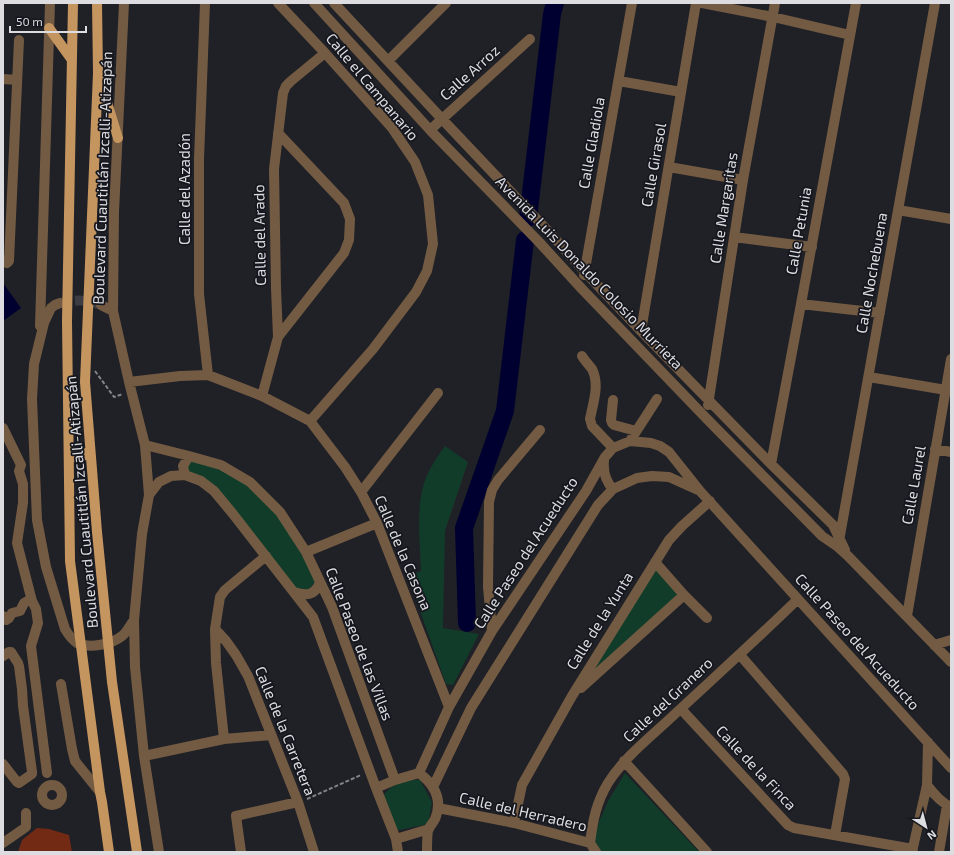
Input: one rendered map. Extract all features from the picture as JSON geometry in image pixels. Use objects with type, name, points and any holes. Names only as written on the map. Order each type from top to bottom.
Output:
[{"type":"main road","name":"Boulevard Cuautitlán Izcalli-Atizapán","points":[[73,3],[67,321],[70,561],[109,852]]},
{"type":"main road","name":"Boulevard Cuautitlán Izcalli-Atizapán","points":[[97,3],[98,73],[85,382],[97,532],[112,682],[137,852]]},
{"type":"main road","points":[[49,28],[72,60]]},
{"type":"main road","points":[[98,73],[118,138]]},
{"type":"main road","points":[[68,446],[71,454],[74,457],[79,458],[86,455],[90,450]]},
{"type":"street","points":[[40,342],[50,3]]},
{"type":"street","name":"Boulevard Cuautitlán Izcalli-Atizapán","points":[[124,3],[114,212],[113,311],[145,445],[149,495],[142,534],[134,620],[135,667],[144,756],[159,852]]},
{"type":"street","name":"Calle del Azadón","points":[[205,3],[199,159],[200,294],[208,375]]},
{"type":"street","name":"Calle el Campanario","points":[[278,3],[392,128],[415,162],[428,195],[433,244],[428,271],[416,292],[373,349],[310,421]]},
{"type":"street","name":"Avenida Luis Donaldo Colosio Murrieta","points":[[314,3],[430,130],[539,242],[706,418],[822,536],[839,544]]},
{"type":"street","name":"Avenida Luis Donaldo Colosio Murrieta","points":[[334,3],[641,331],[833,525],[839,544],[848,556],[951,662]]},
{"type":"street","points":[[388,61],[446,3]]},
{"type":"street","name":"Calle Gladiola","points":[[582,288],[632,3]]},
{"type":"street","name":"Calle Girasol","points":[[641,331],[696,3]]},
{"type":"street","points":[[702,3],[773,17],[850,36]]},
{"type":"street","name":"Calle Margaritas","points":[[706,418],[743,180],[775,3]]},
{"type":"street","name":"Calle Petunia","points":[[771,464],[856,3]]},
{"type":"street","name":"Calle Nochebuena","points":[[839,544],[935,3]]},
{"type":"street","name":"Calle Arroz","points":[[430,130],[530,39]]},
{"type":"street","points":[[3,260],[7,263],[9,261],[19,40]]},
{"type":"street","name":"Calle del Arado","points":[[262,396],[278,337],[274,169],[283,93],[286,86],[291,81],[325,53]]},
{"type":"street","points":[[3,79],[17,80]]},
{"type":"street","points":[[619,81],[681,92]]},
{"type":"street","name":"Calle del Arado","points":[[278,133],[344,203],[350,218],[349,240],[344,253],[278,337]]},
{"type":"street","points":[[669,167],[743,180]]},
{"type":"street","points":[[898,210],[951,219]]},
{"type":"street","points":[[539,242],[548,230]]},
{"type":"street","points":[[734,237],[812,247]]},
{"type":"street","points":[[60,304],[51,308],[44,323],[34,364],[32,398],[37,520],[46,567],[65,629],[70,637],[78,643],[91,646],[111,642],[123,635],[134,620]]},
{"type":"street","points":[[101,304],[113,311]]},
{"type":"street","points":[[801,304],[880,313]]},
{"type":"street","points":[[582,356],[591,368],[596,386],[590,423],[612,448]]},
{"type":"street","name":"Calle Laurel","points":[[907,616],[951,358]]},
{"type":"street","name":"Calle de la Casona","points":[[130,386],[180,376],[208,375],[262,396],[310,421],[361,492],[377,523],[449,707]]},
{"type":"street","points":[[869,377],[946,390]]},
{"type":"street","points":[[361,492],[438,393]]},
{"type":"street","points":[[630,441],[657,399]]},
{"type":"street","points":[[613,400],[612,423],[614,425],[636,431]]},
{"type":"street","points":[[3,428],[21,465],[19,471],[23,484],[23,503],[17,543],[32,601],[36,609],[38,623],[30,646],[47,773]]},
{"type":"street","points":[[492,631],[488,587],[489,502],[492,490],[498,480],[540,430]]},
{"type":"street","name":"Calle Paseo del Acueducto","points":[[419,773],[449,707],[492,631],[586,491],[605,457],[612,448],[630,441],[650,443],[660,446],[669,452],[700,490],[798,600],[951,768]]},
{"type":"street","name":"Calle Paseo de las Villas","points":[[145,445],[221,465],[250,482],[280,512],[306,552],[332,607],[395,780]]},
{"type":"street","points":[[935,449],[951,452]]},
{"type":"street","points":[[185,475],[183,466],[189,456]]},
{"type":"street","points":[[605,457],[605,476],[609,486],[613,489]]},
{"type":"street","points":[[149,495],[159,482],[171,476],[185,475],[201,481],[214,491],[313,617],[396,838],[398,852]]},
{"type":"street","name":"Calle Paseo del Acueducto","points":[[433,788],[471,708],[598,505],[613,489],[637,478],[652,476],[669,477],[700,490]]},
{"type":"street","name":"Calle de la Yunta","points":[[514,824],[522,785],[572,696],[669,540],[710,501]]},
{"type":"street","points":[[306,552],[377,523]]},
{"type":"street","points":[[224,739],[216,662],[215,629],[220,597],[225,590],[266,556]]},
{"type":"street","points":[[654,562],[706,618]]},
{"type":"street","points":[[294,592],[308,594],[316,590],[320,582]]},
{"type":"street","name":"Calle de la Yunta","points":[[572,696],[684,595]]},
{"type":"street","points":[[3,616],[6,620],[12,613],[20,610],[25,602],[31,599],[32,601]]},
{"type":"street","name":"Calle del Granero","points":[[593,848],[593,824],[597,805],[608,783],[624,762],[798,600]]},
{"type":"street","name":"Calle de la Carretera","points":[[215,629],[236,655],[248,676],[298,802],[314,852]]},
{"type":"street","points":[[934,646],[951,640]]},
{"type":"street","points":[[3,656],[11,652],[19,666],[32,774],[20,782],[17,782],[3,764]]},
{"type":"street","points":[[740,655],[843,774],[845,779],[835,836]]},
{"type":"street","points":[[61,684],[75,761],[100,792]]},
{"type":"street","name":"Calle de la Finca","points":[[681,709],[788,825],[794,828],[913,850]]},
{"type":"street","points":[[144,756],[224,739],[271,735]]},
{"type":"street","points":[[913,850],[927,785],[928,742]]},
{"type":"street","points":[[624,762],[707,852]]},
{"type":"street","points":[[376,788],[395,780],[419,773],[427,779],[438,797],[438,808],[435,820],[429,829],[426,852]]},
{"type":"street","points":[[927,785],[934,794],[949,806],[939,852]]},
{"type":"street","points":[[241,852],[236,816],[298,802]]},
{"type":"street","name":"Calle del Herradero","points":[[438,808],[514,824],[593,848]]},
{"type":"street","points":[[3,843],[26,827],[26,813]]},
{"type":"street","points":[[396,838],[429,829]]},
{"type":"path","points":[[86,359],[114,397],[130,393],[130,386]]},
{"type":"path","points":[[312,797],[370,772]]},
{"type":"green space","points":[[445,446],[468,462],[445,531],[443,628],[479,634],[453,685],[446,684],[408,577],[421,571],[419,522],[423,486],[435,460]]},
{"type":"green space","points":[[190,460],[220,468],[248,484],[281,518],[315,578],[315,582],[309,589],[295,589],[219,491],[187,473],[187,466]]},
{"type":"green space","points":[[655,566],[681,596],[582,684]]},
{"type":"green space","points":[[625,773],[699,852],[600,852],[593,842],[599,822],[608,801]]},
{"type":"green space","points":[[411,780],[420,780],[432,802],[428,824],[395,831],[381,798],[394,786]]},
{"type":"shaded area","points":[[3,283],[21,308],[3,321]]},
{"type":"building","points":[[37,828],[49,829],[69,835],[72,852],[18,852],[22,840]]},
{"type":"waterway","points":[[528,218],[552,14],[555,3]]},
{"type":"waterway","points":[[467,623],[464,528],[505,411],[525,240]]},
{"type":"tunnel","points":[[60,303],[81,301],[101,305]]}]
